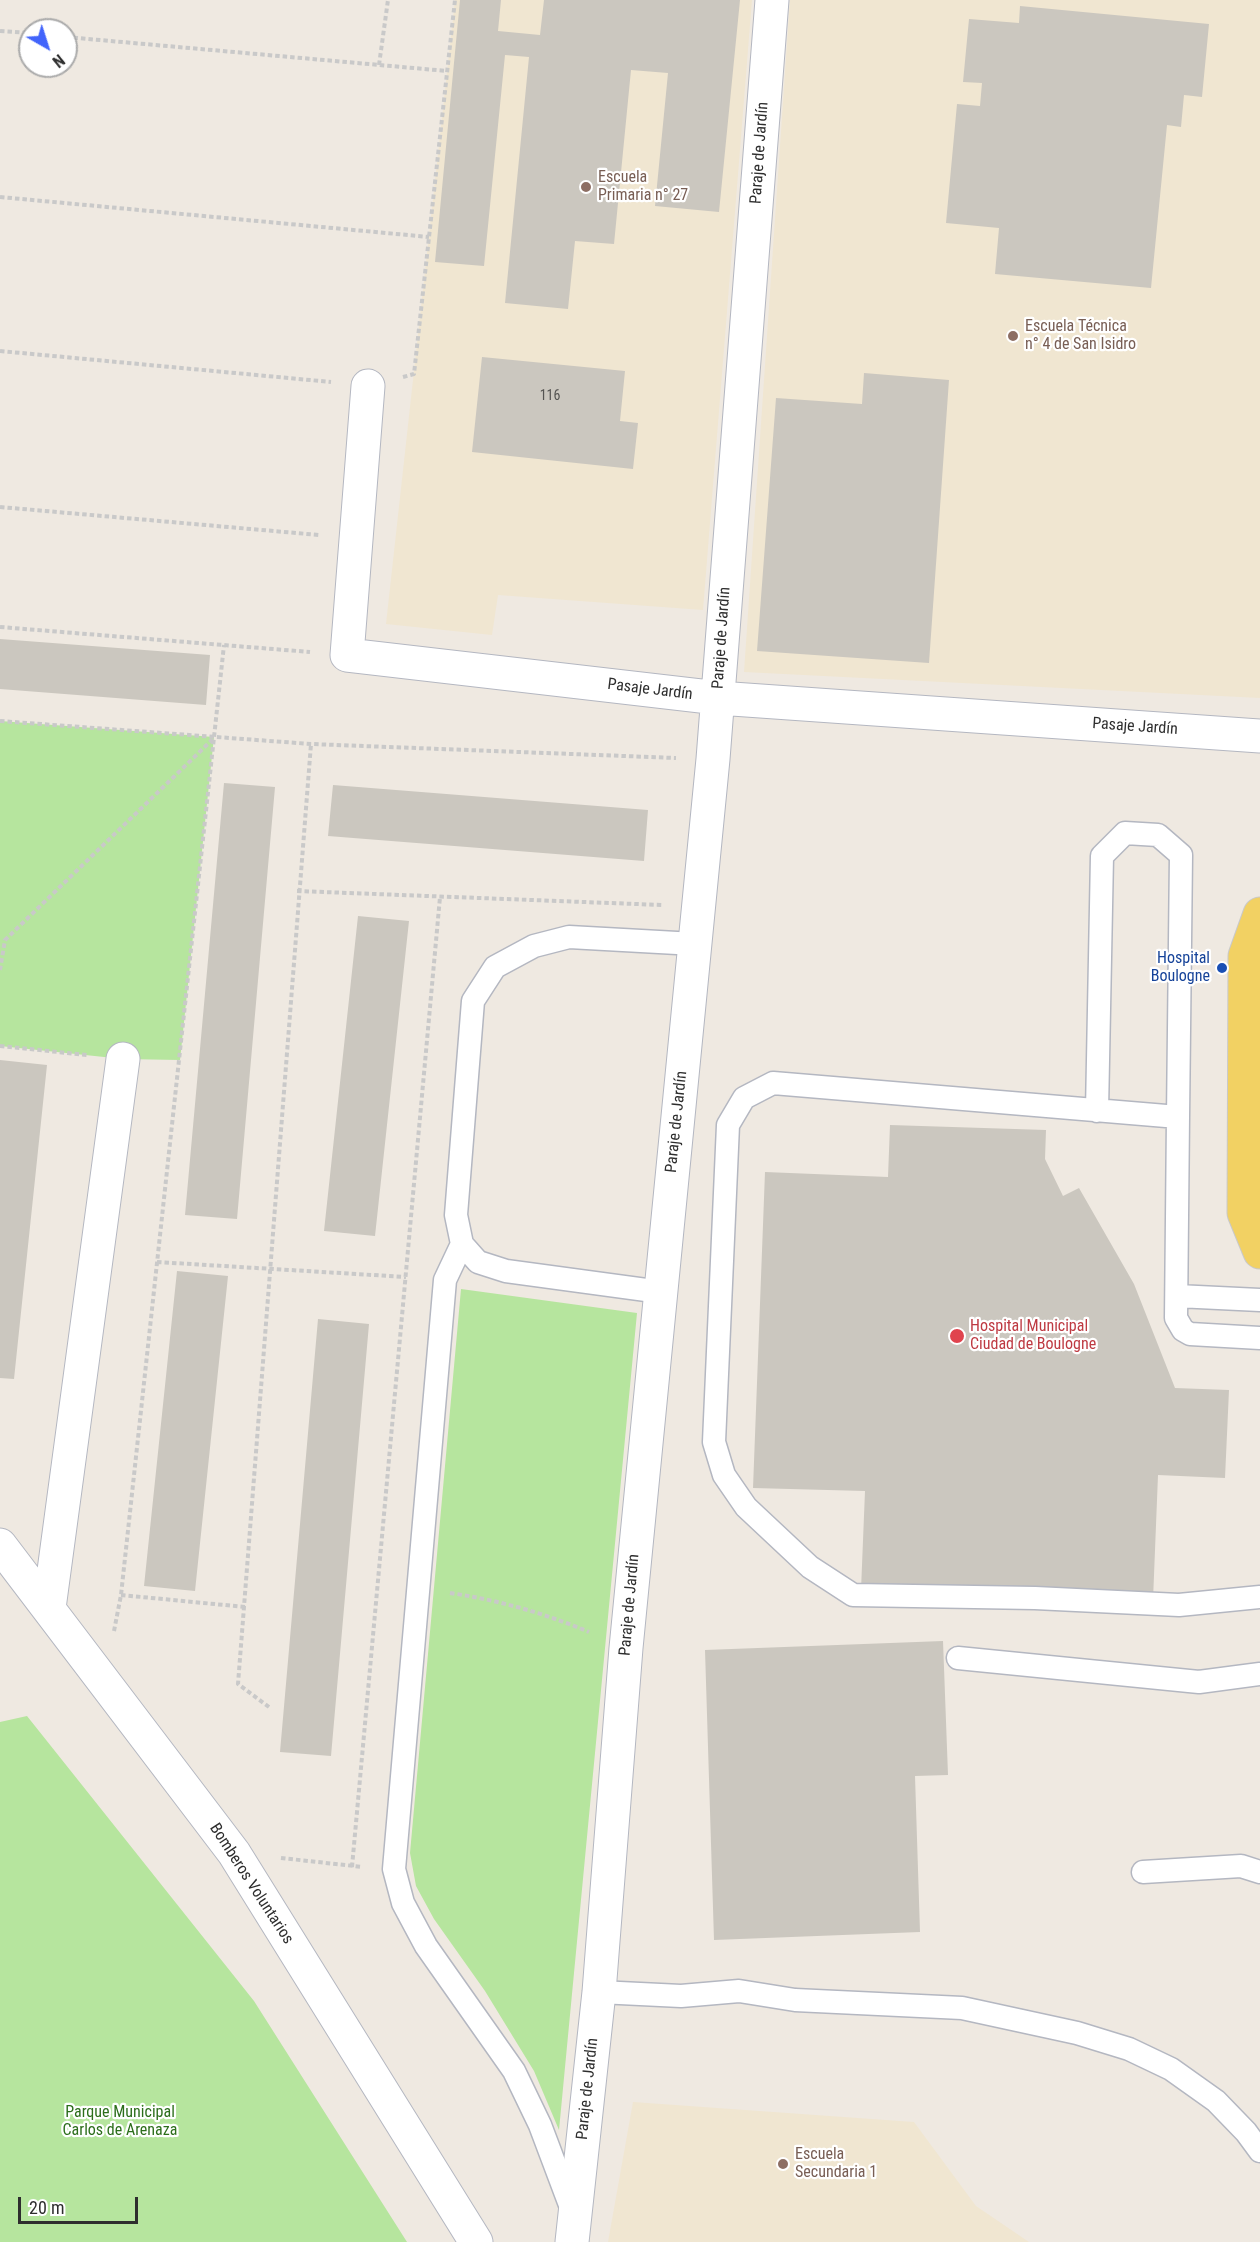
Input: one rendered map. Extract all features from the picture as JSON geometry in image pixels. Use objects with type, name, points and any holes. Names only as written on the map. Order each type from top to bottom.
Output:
[{"type":"main road","points":[[1260,914],[1245,956],[1244,1201],[1244,1213],[1260,1252]]},
{"type":"street","name":"Paraje de Jardín","points":[[573,2229],[599,1992],[626,1648],[713,759],[772,0]]},
{"type":"street","points":[[347,655],[368,386]]},
{"type":"street","name":"Pasaje Jardín","points":[[347,655],[718,698],[1260,736]]},
{"type":"street","points":[[49,1608],[123,1059]]},
{"type":"street","name":"Bomberos Voluntarios","points":[[0,1545],[234,1853],[476,2242]]},
{"type":"lane","points":[[1097,1111],[1102,856],[1125,833],[1158,835],[1181,855],[1176,1318],[1183,1330],[1190,1334],[1260,1338]]},
{"type":"lane","points":[[661,1292],[506,1271],[478,1262],[462,1244],[456,1215],[473,1001],[495,967],[534,946],[569,937],[695,944]]},
{"type":"lane","points":[[1178,1117],[772,1083],[744,1098],[728,1125],[714,1442],[724,1475],[746,1507],[810,1567],[853,1595],[1035,1598],[1179,1605],[1260,1597]]},
{"type":"lane","points":[[462,1244],[445,1280],[394,1869],[403,1903],[426,1946],[514,2071],[540,2125],[573,2229]]},
{"type":"lane","points":[[1177,1296],[1260,1300]]},
{"type":"lane","points":[[958,1658],[1199,1682],[1260,1674]]},
{"type":"lane","points":[[1143,1872],[1241,1866],[1260,1872]]},
{"type":"lane","points":[[599,1992],[681,1996],[739,1991],[795,2000],[962,2008],[1077,2033],[1129,2049],[1171,2069],[1216,2101],[1246,2132],[1260,2151]]},
{"type":"path","points":[[379,65],[388,0]]},
{"type":"path","points":[[0,351],[368,386],[414,374],[454,0]]},
{"type":"path","points":[[0,31],[18,32]]},
{"type":"path","points":[[78,37],[447,71]]},
{"type":"path","points":[[0,196],[429,237]]},
{"type":"path","points":[[0,507],[356,539]]},
{"type":"path","points":[[0,627],[347,655]]},
{"type":"path","points":[[104,1680],[121,1595],[224,645]]},
{"type":"path","points":[[0,722],[310,744],[713,759]]},
{"type":"path","points":[[0,970],[5,940],[214,737]]},
{"type":"path","points":[[269,1707],[238,1684],[310,744]]},
{"type":"path","points":[[297,891],[698,906]]},
{"type":"path","points":[[352,1867],[440,897]]},
{"type":"path","points":[[0,1046],[123,1059]]},
{"type":"path","points":[[157,1262],[406,1277]]},
{"type":"path","points":[[377,1588],[417,1589],[482,1598],[545,1614],[626,1648]]},
{"type":"path","points":[[121,1595],[245,1607]]},
{"type":"path","points":[[234,1853],[352,1867],[394,1869]]},
{"type":"shaded area","name":"Escuela Primaria n° 27","points":[[455,0],[752,0],[703,610],[498,595],[492,635],[386,624]]},
{"type":"shaded area","name":"Escuela Técnica n° 4 de San Isidro","points":[[790,0],[1260,0],[1260,698],[744,672]]},
{"type":"shaded area","name":"Escuela Secundaria 1","points":[[633,2102],[914,2122],[976,2206],[1029,2242],[608,2242]]},
{"type":"green space","points":[[0,721],[214,737],[180,1060],[123,1059],[0,1046]]},
{"type":"green space","points":[[461,1289],[637,1313],[559,2130],[534,2071],[485,1991],[434,1919],[416,1886],[410,1853]]},
{"type":"green space","name":"Parque Municipal Carlos de Arenaza","points":[[27,1716],[254,2001],[407,2242],[0,2242],[0,1722]]},
{"type":"building","points":[[460,0],[501,0],[498,31],[540,35],[544,0],[740,0],[719,212],[655,206],[668,73],[631,70],[614,244],[575,241],[568,309],[505,303],[529,57],[505,55],[484,266],[435,262]]},
{"type":"building","points":[[1020,6],[1209,24],[1202,97],[1184,95],[1181,127],[1167,125],[1151,288],[995,274],[999,228],[946,223],[957,104],[980,106],[982,83],[963,82],[969,19],[1019,23]]},
{"type":"building","points":[[482,357],[625,371],[620,421],[638,423],[633,469],[472,452]]},
{"type":"building","points":[[864,373],[949,380],[929,663],[757,651],[776,398],[862,404]]},
{"type":"building","points":[[0,639],[210,655],[206,705],[0,689]]},
{"type":"building","points":[[224,783],[275,787],[237,1219],[185,1215]]},
{"type":"building","points":[[333,785],[648,810],[644,861],[328,836]]},
{"type":"building","points":[[358,916],[409,921],[375,1236],[324,1231]]},
{"type":"building","points":[[0,1060],[47,1065],[14,1379],[0,1378]]},
{"type":"building","name":"Hospital Municipal Ciudad de Boulogne","points":[[890,1125],[1046,1130],[1045,1159],[1063,1196],[1079,1188],[1134,1284],[1175,1388],[1229,1390],[1225,1478],[1158,1475],[1153,1600],[861,1590],[865,1491],[753,1488],[765,1172],[888,1177]]},
{"type":"building","points":[[177,1271],[228,1276],[195,1591],[144,1586]]},
{"type":"building","points":[[318,1319],[369,1324],[331,1756],[280,1752]]},
{"type":"building","points":[[943,1641],[948,1775],[915,1776],[920,1932],[714,1940],[705,1650]]},
{"type":"place","name":"Escuela Primaria n° 27","points":[[586,187]]},
{"type":"place","name":"Escuela Técnica n° 4 de San Isidro","points":[[1013,336]]},
{"type":"place","name":"Hospital Boulogne","points":[[1222,968]]},
{"type":"place","name":"Hospital Municipal Ciudad de Boulogne","points":[[957,1336]]},
{"type":"place","name":"Escuela Secundaria 1","points":[[783,2164]]}]
